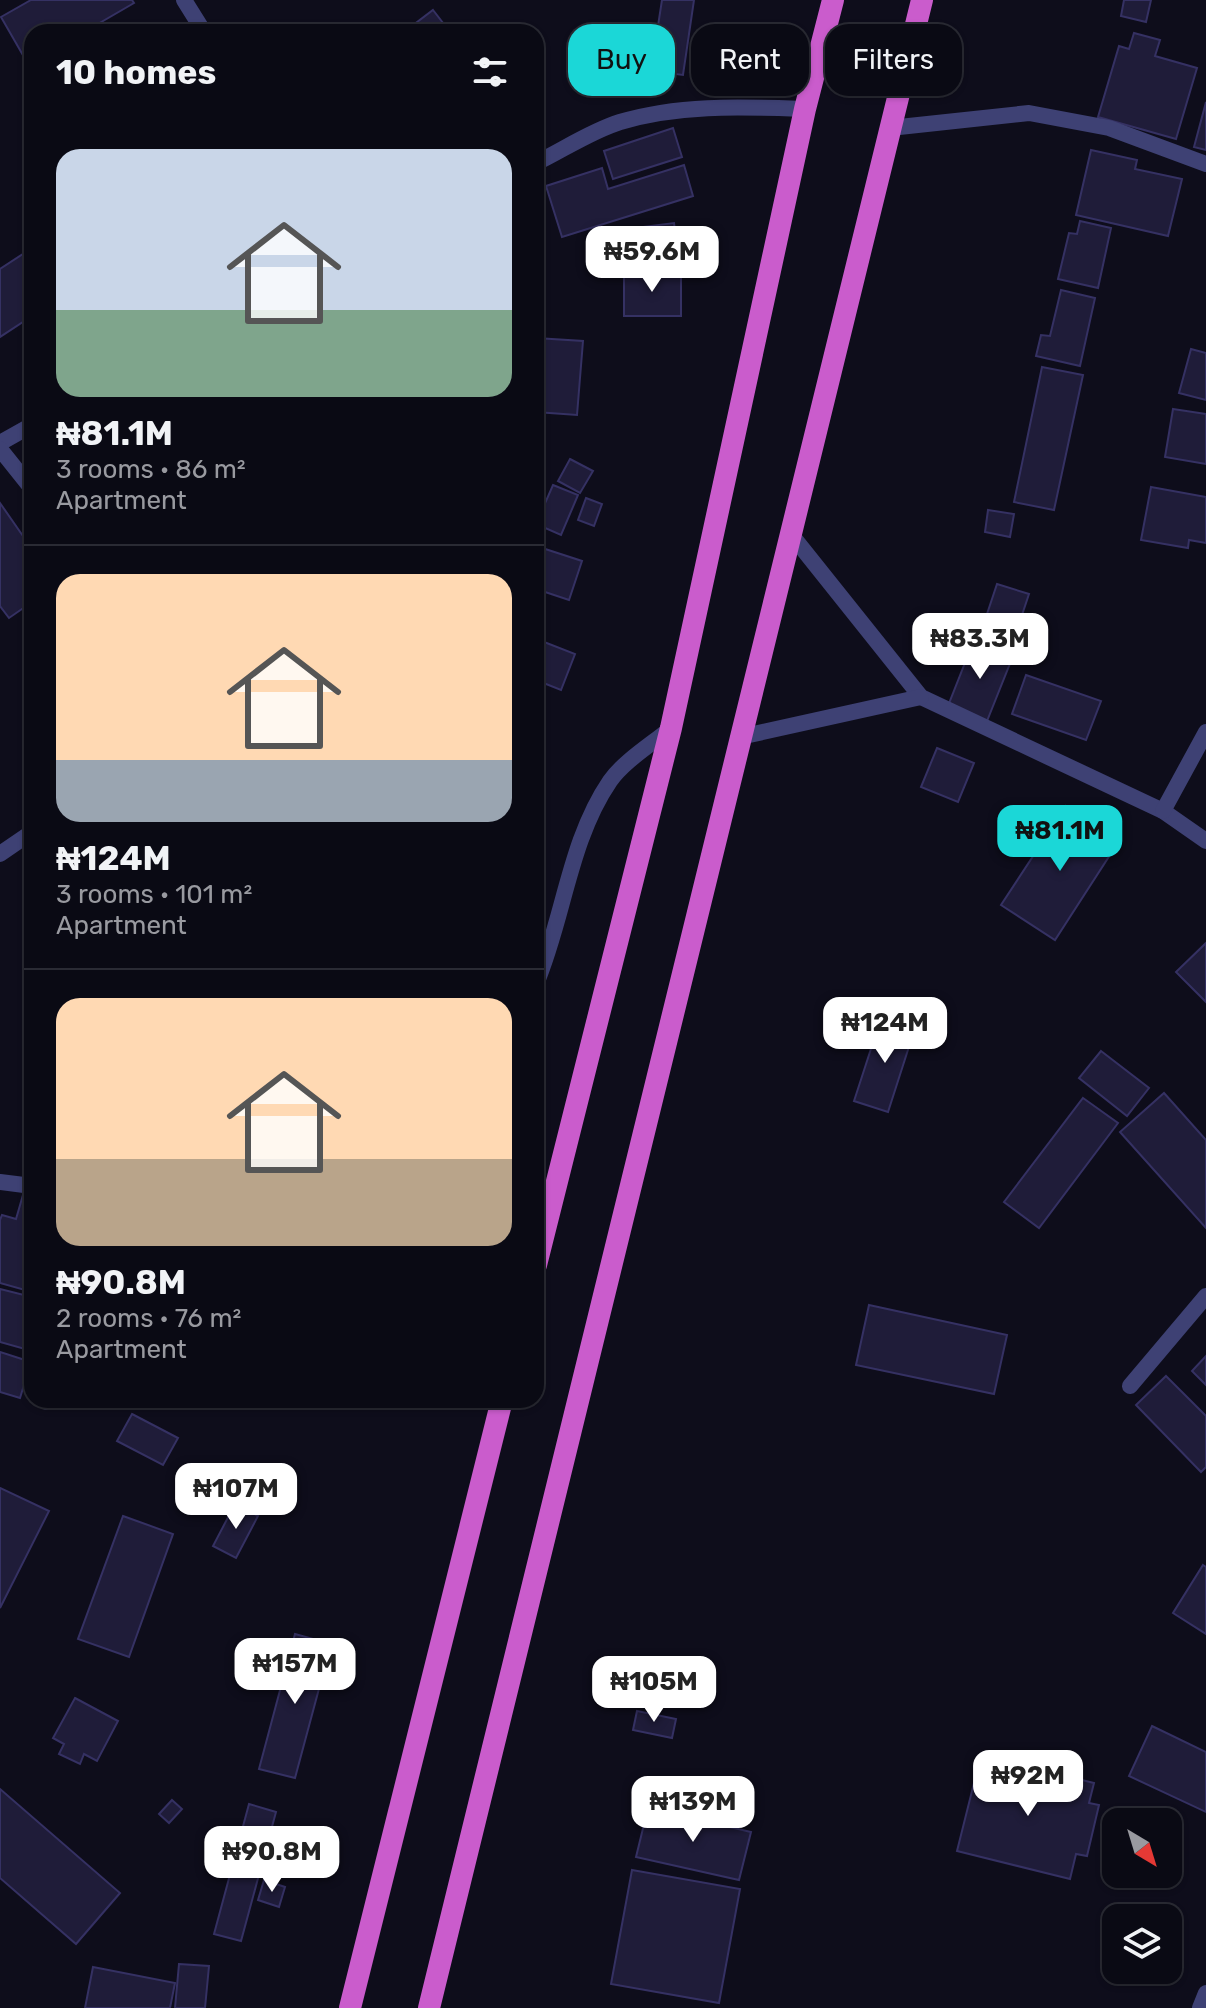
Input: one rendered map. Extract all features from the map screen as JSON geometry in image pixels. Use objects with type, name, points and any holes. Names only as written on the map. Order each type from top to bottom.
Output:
[{"type":"highway","points":[[544,1233],[671,728],[805,109],[833,0]]},
{"type":"highway","points":[[431,2008],[437,1971],[922,0]]},
{"type":"highway","points":[[350,2008],[500,1408]]},
{"type":"highway","points":[[343,2008],[368,1933]]},
{"type":"street","points":[[184,0],[199,24]]},
{"type":"street","points":[[544,159],[618,123],[673,111],[731,107],[805,109]]},
{"type":"street","points":[[890,128],[1029,113],[1109,128],[1206,164]]},
{"type":"street","points":[[0,443],[24,430]]},
{"type":"street","points":[[0,449],[24,479]]},
{"type":"street","points":[[790,533],[921,697],[1163,811],[1206,841]]},
{"type":"street","points":[[740,737],[921,697]]},
{"type":"street","points":[[544,966],[552,947],[584,827],[612,778],[671,728]]},
{"type":"street","points":[[1163,811],[1206,732]]},
{"type":"street","points":[[0,854],[24,838]]},
{"type":"street","points":[[0,1182],[24,1185]]},
{"type":"street","points":[[1130,1386],[1206,1296]]},
{"type":"street","points":[[1200,2008],[1206,1993]]},
{"type":"building","points":[[31,0],[132,0],[134,3],[98,24],[24,24],[24,57],[1,17]]},
{"type":"building","points":[[662,0],[694,0],[683,75],[675,74],[675,24],[658,24]]},
{"type":"building","points":[[1124,0],[1151,0],[1146,22],[1121,16]]},
{"type":"building","points":[[433,10],[444,24],[415,24]]},
{"type":"building","points":[[1134,33],[1160,40],[1155,56],[1197,68],[1176,139],[1098,117],[1119,46],[1129,49]]},
{"type":"building","points":[[1206,102],[1206,150],[1194,147]]},
{"type":"building","points":[[673,128],[682,157],[613,179],[604,151]]},
{"type":"building","points":[[1091,150],[1137,160],[1135,169],[1182,179],[1168,236],[1076,215]]},
{"type":"building","points":[[684,165],[693,196],[562,237],[546,186],[602,168],[608,189]]},
{"type":"building","points":[[1080,221],[1111,228],[1098,288],[1058,279],[1069,233],[1077,234]]},
{"type":"building","points":[[674,223],[677,246],[636,252],[634,228]]},
{"type":"building","points":[[24,253],[24,321],[0,337],[0,269]]},
{"type":"building","points":[[624,272],[681,272],[681,316],[624,316]]},
{"type":"building","points":[[1061,290],[1095,298],[1080,366],[1036,356],[1041,335],[1050,336]]},
{"type":"building","points":[[544,339],[583,341],[577,415],[544,413]]},
{"type":"building","points":[[1191,349],[1206,353],[1206,400],[1179,393]]},
{"type":"building","points":[[1042,367],[1083,375],[1054,510],[1014,502]]},
{"type":"building","points":[[1173,409],[1206,414],[1206,464],[1165,457]]},
{"type":"building","points":[[570,459],[593,471],[580,493],[558,481]]},
{"type":"building","points":[[553,485],[578,495],[561,535],[544,528],[544,506]]},
{"type":"building","points":[[1151,487],[1206,497],[1206,543],[1189,540],[1188,548],[1141,540]]},
{"type":"building","points":[[586,498],[602,504],[594,526],[578,520]]},
{"type":"building","points":[[0,503],[24,538],[24,608],[9,618],[0,606]]},
{"type":"building","points":[[988,510],[1014,514],[1010,537],[985,532]]},
{"type":"building","points":[[544,549],[582,561],[569,600],[544,592]]},
{"type":"building","points":[[997,584],[1029,594],[1012,645],[980,635]]},
{"type":"building","points":[[974,640],[1013,656],[987,721],[948,706]]},
{"type":"building","points":[[544,642],[575,654],[561,690],[544,683]]},
{"type":"building","points":[[1026,675],[1101,701],[1086,740],[1012,714]]},
{"type":"building","points":[[937,748],[974,763],[958,802],[921,787]]},
{"type":"building","points":[[1066,806],[1119,841],[1055,940],[1001,905]]},
{"type":"building","points":[[1206,943],[1206,1002],[1176,972]]},
{"type":"building","points":[[881,1018],[915,1028],[888,1112],[854,1101]]},
{"type":"building","points":[[1101,1051],[1149,1088],[1127,1116],[1079,1078]]},
{"type":"building","points":[[1164,1093],[1206,1140],[1206,1228],[1120,1132]]},
{"type":"building","points":[[1083,1098],[1118,1123],[1039,1228],[1004,1202]]},
{"type":"building","points":[[24,1195],[24,1290],[0,1283],[0,1220],[2,1215],[16,1219]]},
{"type":"building","points":[[0,1289],[24,1295],[24,1349],[0,1342]]},
{"type":"building","points":[[869,1305],[1007,1335],[994,1394],[856,1365]]},
{"type":"building","points":[[0,1352],[24,1360],[24,1385],[20,1398],[0,1392]]},
{"type":"building","points":[[1206,1356],[1206,1385],[1192,1371]]},
{"type":"building","points":[[1166,1376],[1206,1416],[1206,1467],[1201,1472],[1136,1405]]},
{"type":"building","points":[[132,1414],[178,1438],[163,1465],[117,1441]]},
{"type":"building","points":[[0,1488],[49,1511],[0,1608]]},
{"type":"building","points":[[235,1504],[258,1516],[236,1558],[213,1546]]},
{"type":"building","points":[[123,1516],[173,1534],[129,1657],[78,1639]]},
{"type":"building","points":[[1203,1565],[1206,1567],[1206,1634],[1173,1613]]},
{"type":"building","points":[[295,1634],[331,1644],[295,1778],[259,1769]]},
{"type":"building","points":[[75,1698],[118,1721],[97,1761],[84,1754],[80,1764],[59,1754],[64,1744],[53,1738]]},
{"type":"building","points":[[637,1711],[676,1719],[672,1738],[633,1730]]},
{"type":"building","points":[[1152,1726],[1206,1752],[1206,1812],[1129,1776]]},
{"type":"building","points":[[981,1755],[1094,1783],[1089,1803],[1099,1805],[1087,1856],[1076,1854],[1070,1879],[957,1851]]},
{"type":"building","points":[[0,1789],[120,1893],[76,1944],[0,1878]]},
{"type":"building","points":[[172,1800],[182,1809],[169,1823],[159,1814]]},
{"type":"building","points":[[249,1804],[276,1812],[241,1941],[214,1934]]},
{"type":"building","points":[[648,1808],[751,1832],[739,1880],[636,1857]]},
{"type":"building","points":[[632,1870],[740,1889],[719,2003],[611,1984]]},
{"type":"building","points":[[264,1880],[285,1887],[279,1907],[258,1900]]},
{"type":"building","points":[[179,1964],[209,1966],[205,2008],[175,2008]]},
{"type":"building","points":[[93,1967],[175,1983],[170,2008],[85,2008]]}]
